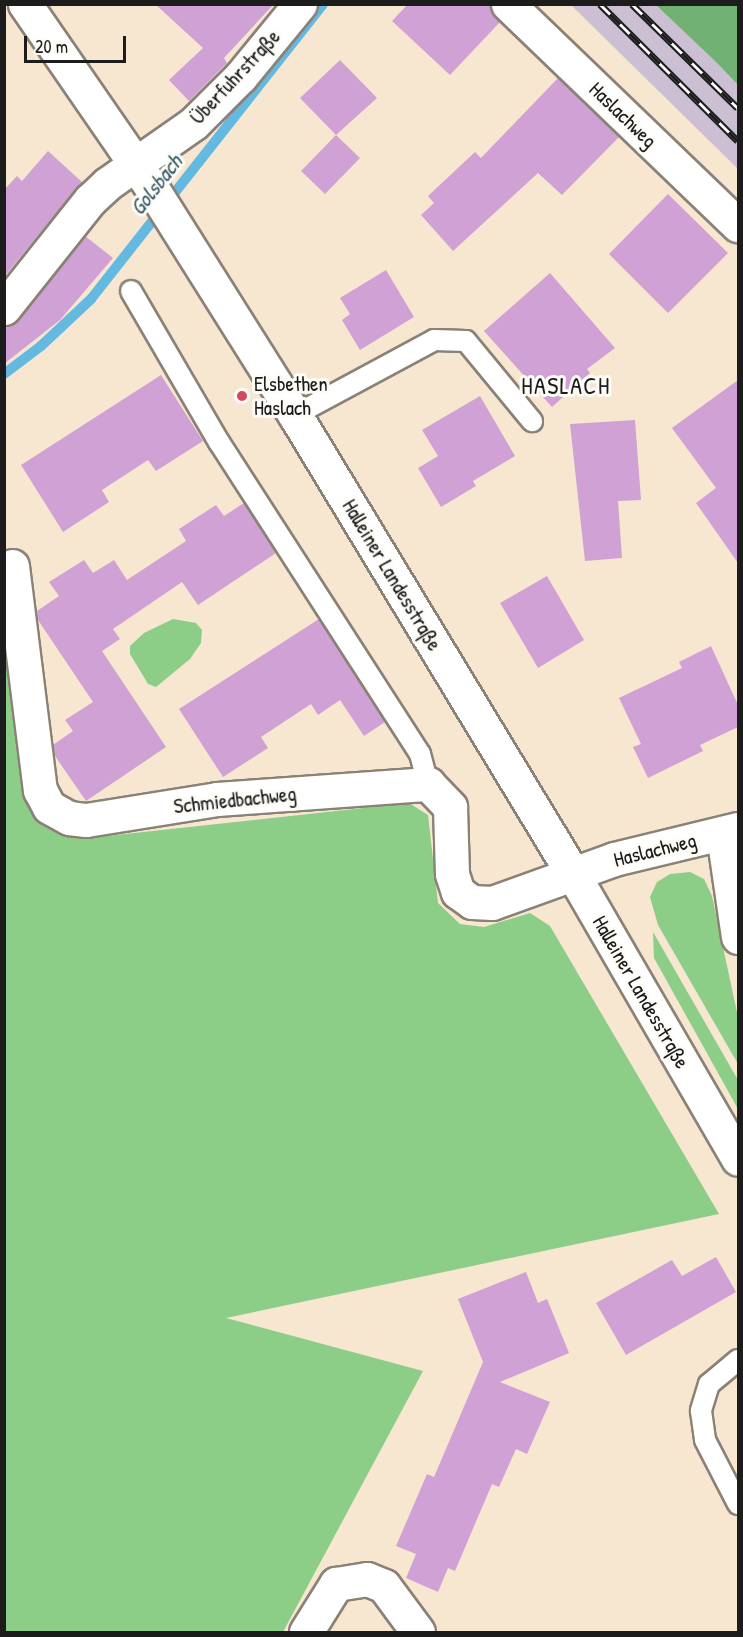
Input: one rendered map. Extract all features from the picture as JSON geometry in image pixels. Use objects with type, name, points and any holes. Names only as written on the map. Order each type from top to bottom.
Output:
[{"type":"street","name":"Halleiner Landesstraße","points":[[25,4],[143,175],[295,415],[573,874],[738,1159]]},
{"type":"street","name":"Überfuhrstraße","points":[[4,308],[90,200],[143,175],[241,76],[300,4]]},
{"type":"street","name":"Haslachweg","points":[[508,4],[738,225]]},
{"type":"street","name":"Schmiedbachweg","points":[[12,566],[40,790],[49,807],[69,818],[87,820],[217,799],[428,784]]},
{"type":"street","points":[[428,784],[450,807],[452,874],[458,892],[472,902],[492,903],[573,874]]},
{"type":"street","name":"Haslachweg","points":[[573,874],[614,859],[731,832]]},
{"type":"street","points":[[731,832],[738,937]]},
{"type":"street","points":[[306,1632],[336,1584],[367,1579],[384,1586],[418,1632]]},
{"type":"lane","points":[[131,291],[208,426],[420,754],[428,784]]},
{"type":"lane","points":[[295,415],[434,340],[466,341],[532,421]]},
{"type":"lane","points":[[738,1360],[709,1384],[701,1411],[705,1440],[738,1504]]},
{"type":"shaded area","points":[[571,5],[656,5],[717,63],[738,85],[738,169]]},
{"type":"green space","points":[[656,5],[738,5],[738,85],[717,63]]},
{"type":"green space","points":[[4,605],[33,807],[79,839],[409,803],[428,815],[438,903],[460,924],[484,927],[530,913],[550,926],[719,1214],[226,1318],[423,1371],[283,1632],[5,1632]]},
{"type":"green space","points":[[173,619],[196,623],[202,630],[201,643],[190,659],[156,687],[148,684],[130,654],[130,646],[144,633]]},
{"type":"green space","points":[[690,872],[704,879],[712,896],[738,1017],[738,1064],[658,925],[650,897],[657,882],[670,874]]},
{"type":"green space","points":[[653,932],[738,1080],[738,1109],[654,958]]},
{"type":"building","points":[[155,4],[274,4],[224,58],[227,63],[189,101],[169,80],[203,48]]},
{"type":"building","points":[[408,4],[490,4],[500,22],[450,75],[392,21]]},
{"type":"building","points":[[340,60],[377,98],[336,135],[300,98]]},
{"type":"building","points":[[558,78],[619,137],[562,195],[538,173],[453,251],[421,215],[434,203],[428,196],[475,152],[481,158]]},
{"type":"building","points":[[336,135],[360,158],[325,194],[301,171]]},
{"type":"building","points":[[48,151],[82,182],[4,277],[4,190],[17,176],[22,181]]},
{"type":"building","points":[[668,194],[728,253],[668,313],[609,254]]},
{"type":"building","points":[[85,236],[113,258],[60,320],[4,364],[4,326],[19,320]]},
{"type":"building","points":[[386,270],[414,317],[360,350],[342,320],[350,314],[340,298]]},
{"type":"building","points":[[550,273],[615,348],[587,369],[590,373],[552,407],[484,331]]},
{"type":"building","points":[[161,375],[203,441],[156,471],[148,460],[102,490],[109,502],[63,532],[21,465]]},
{"type":"building","points":[[738,380],[738,563],[696,503],[716,488],[672,428]]},
{"type":"building","points":[[480,396],[515,456],[473,481],[476,486],[441,507],[418,468],[438,456],[422,430]]},
{"type":"building","points":[[635,420],[641,500],[618,501],[622,558],[585,561],[570,424]]},
{"type":"building","points":[[244,503],[276,553],[198,605],[182,582],[113,629],[120,639],[102,651],[166,747],[86,801],[55,756],[53,745],[73,731],[65,720],[93,702],[38,620],[37,611],[59,596],[49,582],[84,560],[93,573],[114,560],[127,580],[186,541],[179,529],[216,505],[224,516]]},
{"type":"building","points":[[547,576],[584,640],[538,668],[500,603]]},
{"type":"building","points":[[319,619],[385,722],[364,736],[340,700],[318,715],[311,704],[261,737],[268,748],[223,777],[179,709]]},
{"type":"building","points":[[711,646],[738,705],[738,727],[700,745],[703,751],[648,778],[633,747],[641,744],[619,698],[682,668],[679,662]]},
{"type":"building","points":[[716,1257],[736,1292],[626,1355],[596,1303],[672,1260],[682,1276]]},
{"type":"building","points":[[526,1272],[538,1303],[547,1299],[569,1353],[500,1382],[550,1402],[527,1454],[516,1449],[499,1487],[492,1484],[455,1571],[448,1568],[438,1592],[406,1578],[416,1554],[396,1546],[427,1474],[434,1477],[483,1362],[458,1299]]},
{"type":"waterway","name":"Golsbach","points":[[4,374],[41,346],[91,299],[323,4]]},
{"type":"railway","points":[[600,4],[738,141]]},
{"type":"railway","points":[[632,4],[738,108]]},
{"type":"place","name":"Elsbethen Haslach","points":[[242,396]]},
{"type":"district","name":"HASLACH","points":[[566,386]]}]
